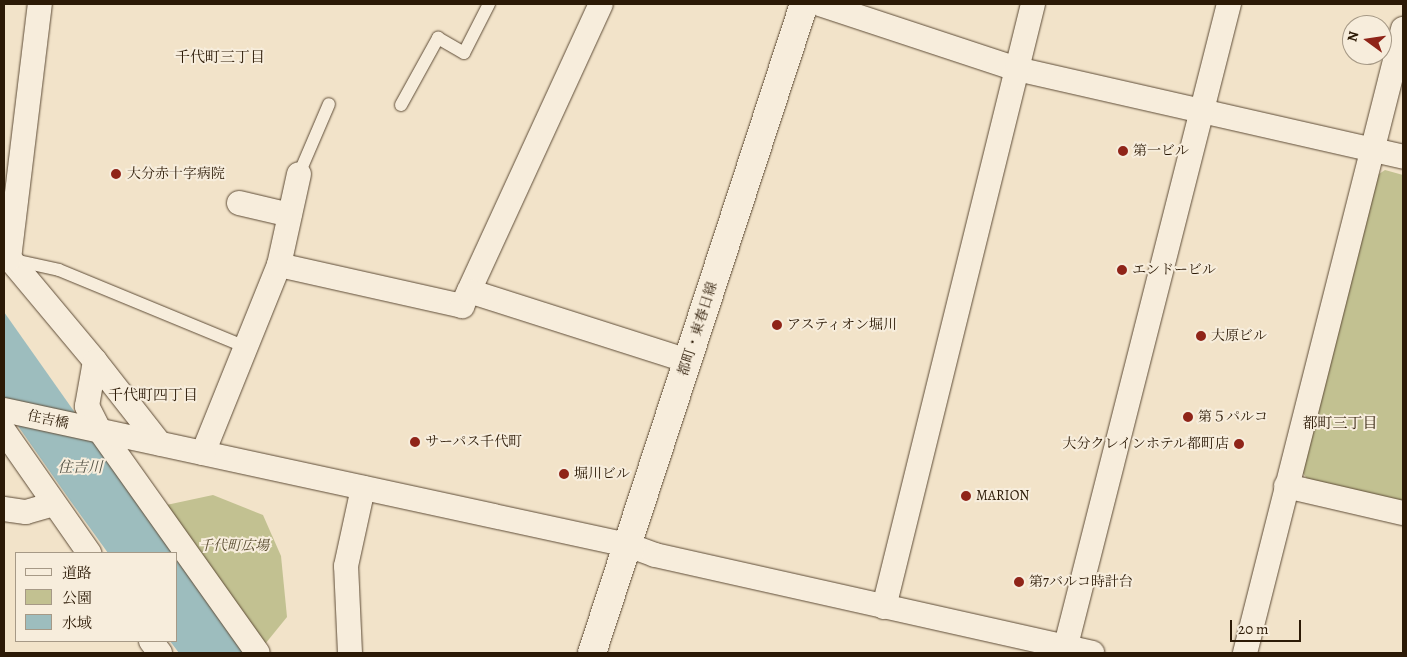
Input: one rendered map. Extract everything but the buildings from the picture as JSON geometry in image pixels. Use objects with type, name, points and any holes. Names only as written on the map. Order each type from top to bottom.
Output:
[{"type":"street","points":[[40,4],[6,256],[95,361],[160,444]]},
{"type":"street","points":[[279,265],[462,306],[601,4]]},
{"type":"street","name":"都町・東春日線","points":[[592,653],[804,4]]},
{"type":"street","points":[[820,4],[1017,69],[1403,157]]},
{"type":"street","points":[[884,607],[1034,4]]},
{"type":"street","points":[[1064,650],[1229,4]]},
{"type":"street","points":[[1245,653],[1403,29]]},
{"type":"street","points":[[202,453],[279,265],[299,174]]},
{"type":"street","points":[[239,203],[290,214]]},
{"type":"street","points":[[469,291],[688,361]]},
{"type":"street","points":[[95,361],[87,406],[97,430],[258,653]]},
{"type":"street","name":"住吉橋","points":[[4,410],[628,545],[655,555],[1064,650],[1092,653]]},
{"type":"street","points":[[4,431],[88,552]]},
{"type":"street","points":[[1286,486],[1403,513]]},
{"type":"street","points":[[350,653],[346,566],[363,488]]},
{"type":"street","points":[[4,509],[26,512],[54,504]]},
{"type":"street","points":[[152,642],[160,653]]},
{"type":"lane","points":[[401,105],[438,38],[464,53],[489,4]]},
{"type":"lane","points":[[299,174],[329,104]]},
{"type":"lane","points":[[6,256],[59,270],[246,347]]},
{"type":"green space","points":[[1385,170],[1403,175],[1403,502],[1307,479],[1301,470],[1376,176]]},
{"type":"green space","name":"千代町広場","points":[[213,495],[263,515],[281,556],[287,617],[261,649],[157,507]]},
{"type":"water","name":"住吉川","points":[[4,312],[172,552],[107,552],[4,406]]},
{"type":"water","points":[[178,561],[243,653],[179,653],[171,642],[178,642]]},
{"type":"place","name":"第一ビル","points":[[1123,151]]},
{"type":"place","name":"大分赤十字病院","points":[[116,174]]},
{"type":"place","name":"エンドービル","points":[[1122,270]]},
{"type":"place","name":"アスティオン堀川","points":[[777,325]]},
{"type":"place","name":"大原ビル","points":[[1201,336]]},
{"type":"place","name":"第５パルコ","points":[[1188,417]]},
{"type":"place","name":"サーパス千代町","points":[[415,442]]},
{"type":"place","name":"大分クレインホテル都町店","points":[[1239,444]]},
{"type":"place","name":"堀川ビル","points":[[564,474]]},
{"type":"place","name":"MARION","points":[[966,496]]},
{"type":"place","name":"第7バルコ時計台","points":[[1019,582]]},
{"type":"district","name":"千代町三丁目","points":[[220,58]]},
{"type":"district","name":"千代町四丁目","points":[[153,396]]},
{"type":"district","name":"都町三丁目","points":[[1340,424]]}]
